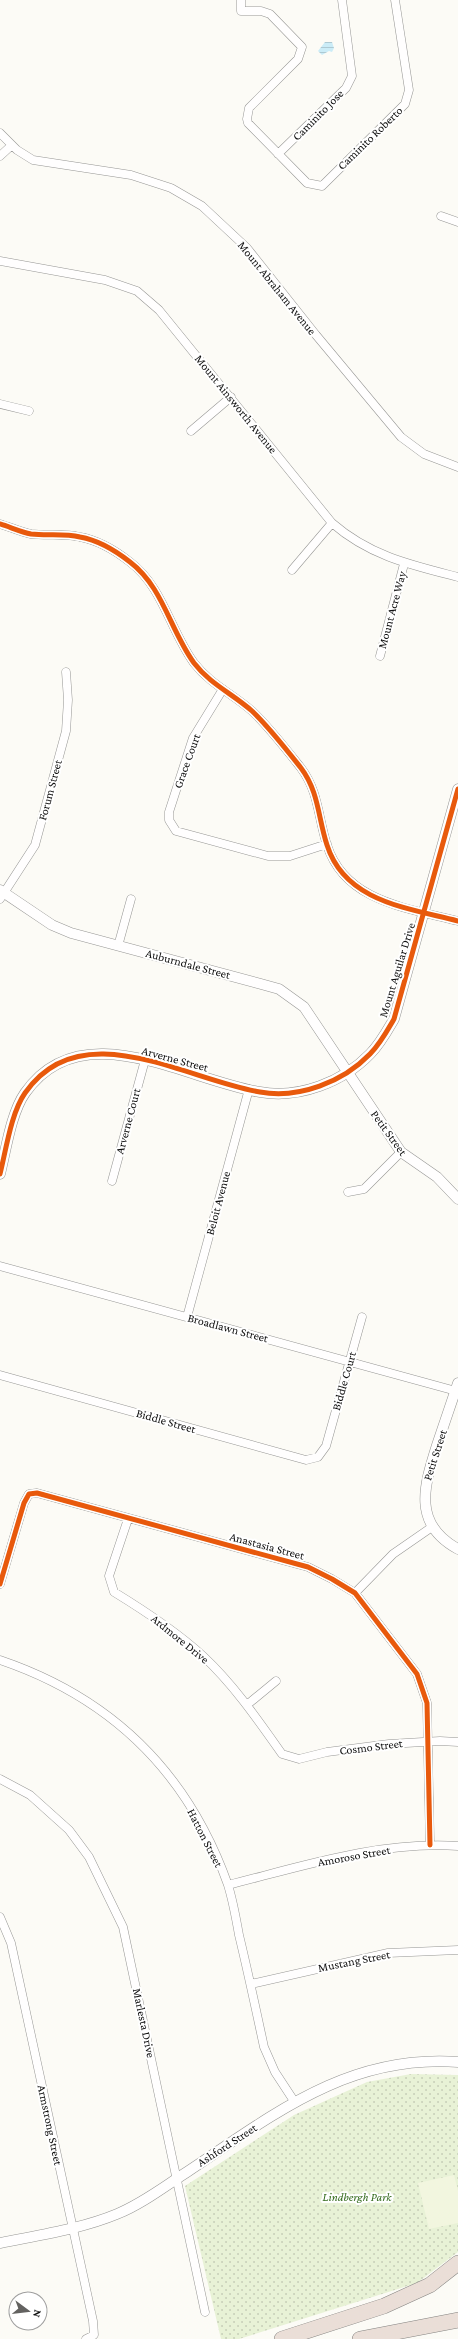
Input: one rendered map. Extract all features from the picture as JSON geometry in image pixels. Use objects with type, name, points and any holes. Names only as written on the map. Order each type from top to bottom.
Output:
[{"type":"highway","points":[[282,2339],[384,2306],[430,2285],[458,2263]]},
{"type":"highway","points":[[402,2331],[458,2315]]},
{"type":"highway","points":[[360,2339],[458,2320]]},
{"type":"street","points":[[241,0],[241,10],[261,11],[270,14],[302,47],[298,59],[249,108],[247,119],[248,123],[278,154]]},
{"type":"street","name":"Caminito Jose","points":[[278,154],[346,88],[352,76],[342,0]]},
{"type":"street","name":"Caminito Roberto","points":[[278,154],[307,183],[322,186],[405,104],[409,90],[395,0]]},
{"type":"street","name":"Mount Abraham Avenue","points":[[0,133],[12,145],[33,160],[131,175],[171,188],[202,206],[247,248],[316,336],[401,436],[424,454],[458,467]]},
{"type":"street","points":[[0,156],[12,145]]},
{"type":"street","points":[[441,216],[458,222]]},
{"type":"street","name":"Mount Ainsworth Avenue","points":[[0,261],[105,280],[137,291],[159,310],[332,523],[349,538],[387,558],[458,578]]},
{"type":"street","points":[[191,431],[230,397]]},
{"type":"street","points":[[0,404],[29,411]]},
{"type":"street","points":[[292,570],[332,523]]},
{"type":"street","points":[[0,524],[30,534],[81,537],[110,549],[130,562],[146,576],[156,590],[181,643],[195,664],[215,685],[223,689],[252,711],[302,769],[318,801],[327,844],[336,867],[353,885],[371,896],[458,921]]},
{"type":"street","name":"Mount Acre Way","points":[[380,656],[404,564]]},
{"type":"street","name":"Forum Street","points":[[1,894],[35,845],[66,731],[68,700],[66,672]]},
{"type":"street","name":"Grace Court","points":[[223,689],[193,738],[169,812],[170,820],[176,830],[181,833],[268,856],[290,856],[327,844]]},
{"type":"street","name":"Mount Aguilar Drive","points":[[349,1072],[371,1054],[394,1019],[458,789]]},
{"type":"street","name":"Auburndale Street","points":[[1,894],[60,929],[279,989],[304,1007],[349,1072]]},
{"type":"street","points":[[118,946],[131,899]]},
{"type":"street","name":"Arverne Street","points":[[0,1174],[16,1111],[24,1094],[43,1072],[66,1058],[86,1054],[115,1054],[145,1060],[260,1092],[284,1093],[309,1090],[349,1072]]},
{"type":"street","name":"Arverne Court","points":[[112,1181],[145,1060]]},
{"type":"street","name":"Petit Street","points":[[349,1072],[401,1152],[436,1177],[458,1199]]},
{"type":"street","name":"Beloit Avenue","points":[[187,1317],[249,1089]]},
{"type":"street","points":[[348,1192],[364,1189],[401,1152]]},
{"type":"street","name":"Broadlawn Street","points":[[0,1266],[350,1361],[457,1387]]},
{"type":"street","name":"Biddle Court","points":[[326,1446],[362,1317]]},
{"type":"street","name":"Biddle Street","points":[[0,1375],[306,1460],[318,1457],[326,1446]]},
{"type":"street","name":"Petit Street","points":[[432,1527],[424,1499],[425,1484],[457,1387]]},
{"type":"street","name":"Anastasia Street","points":[[0,1584],[24,1503],[29,1494],[37,1493],[308,1567],[332,1579],[355,1593],[417,1674],[427,1703],[430,1845]]},
{"type":"street","name":"Ardmore Drive","points":[[128,1519],[110,1576],[114,1592],[156,1618],[204,1656],[248,1704],[285,1756]]},
{"type":"street","points":[[355,1593],[393,1554],[432,1527],[458,1549]]},
{"type":"street","name":"Hatton Street","points":[[0,1660],[61,1685],[88,1700],[139,1740],[172,1780],[195,1815],[228,1886],[264,2047],[275,2072],[294,2101]]},
{"type":"street","points":[[248,1704],[276,1682]]},
{"type":"street","name":"Cosmo Street","points":[[285,1756],[299,1759],[327,1752],[429,1741],[458,1742]]},
{"type":"street","name":"Marlesta Drive","points":[[0,1779],[30,1795],[52,1812],[69,1830],[89,1857],[123,1927],[206,2312]]},
{"type":"street","name":"Amoroso Street","points":[[228,1886],[342,1855],[430,1845],[458,1846]]},
{"type":"street","name":"Armstrong Street","points":[[0,1917],[11,1943],[93,2321],[94,2335],[86,2339]]},
{"type":"street","name":"Mustang Street","points":[[251,1984],[388,1953],[458,1950]]},
{"type":"street","name":"Ashford Street","points":[[0,2243],[73,2227],[118,2214],[153,2195],[294,2101],[334,2082],[363,2072],[397,2064],[458,2062]]},
{"type":"green space","name":"Lindbergh Park","points":[[411,2074],[458,2075],[458,2252],[417,2283],[239,2339],[221,2339],[185,2186],[294,2115],[367,2082]]},
{"type":"green space","points":[[454,2175],[458,2191],[458,2223],[429,2229],[418,2183]]},
{"type":"water","points":[[325,42],[332,42],[334,48],[332,52],[329,51],[322,55],[318,51]]},
{"type":"cycle path","points":[[0,524],[31,534],[68,535],[86,538],[106,546],[130,562],[151,584],[194,663],[214,683],[252,711],[271,731],[301,768],[307,777],[315,796],[327,845],[336,864],[348,879],[363,891],[380,900],[419,912],[458,921]]},
{"type":"cycle path","points":[[0,1174],[16,1111],[25,1093],[48,1069],[75,1057],[104,1054],[136,1058],[231,1085],[275,1094],[290,1093],[320,1086],[347,1073],[359,1064],[377,1046],[394,1019],[458,789]]},
{"type":"cycle path","points":[[0,1584],[24,1503],[29,1494],[37,1493],[308,1567],[332,1579],[355,1593],[417,1674],[427,1703],[430,1845]]}]
